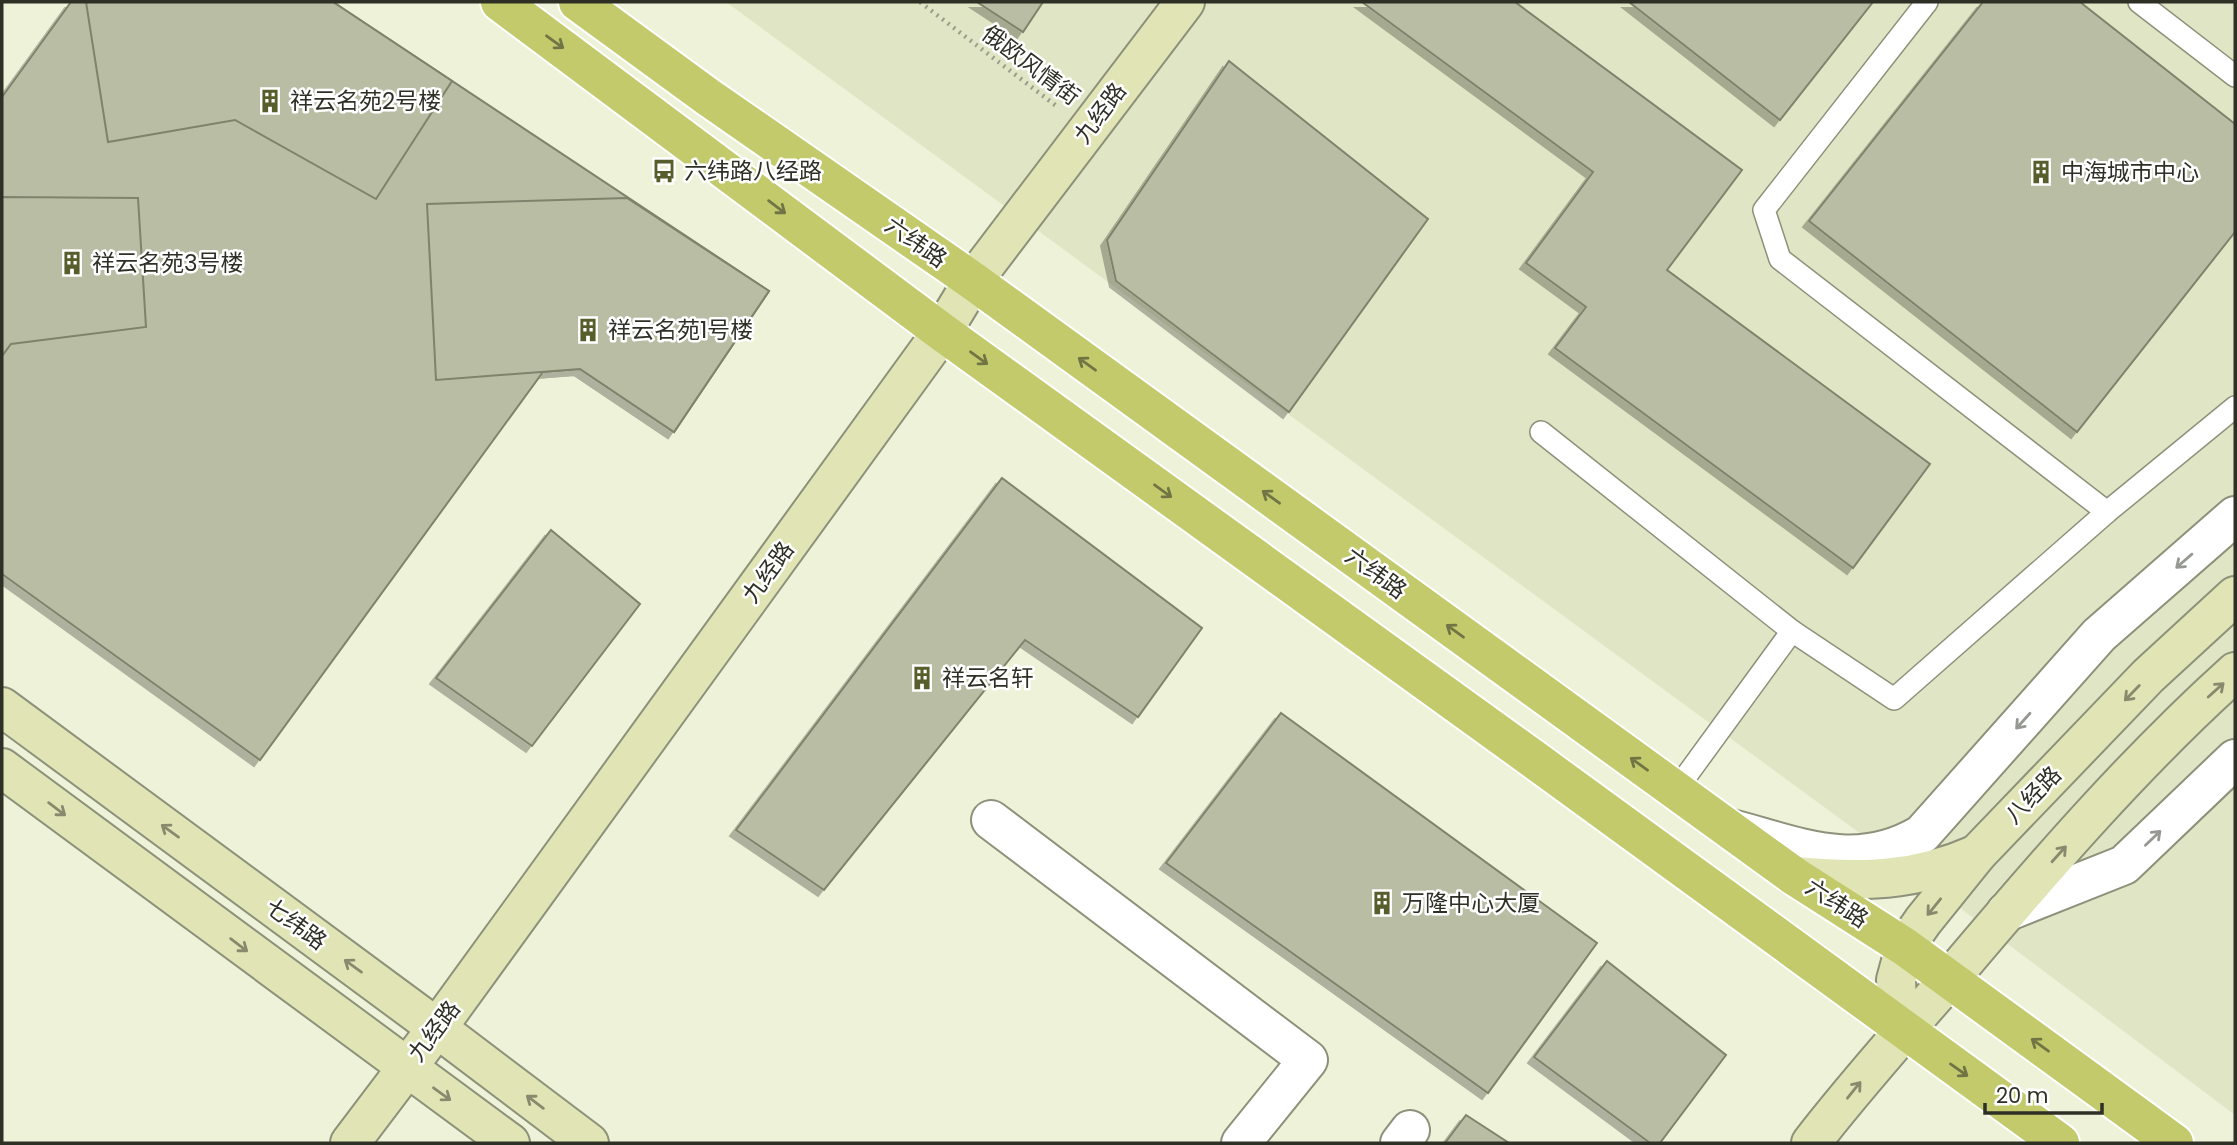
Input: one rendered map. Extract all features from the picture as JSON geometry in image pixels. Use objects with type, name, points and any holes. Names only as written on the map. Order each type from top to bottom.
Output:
[{"type":"main road","points":[[500,2],[942,332],[2060,1143]]},
{"type":"main road","name":"六纬路","points":[[578,2],[708,97],[973,281],[1794,876],[1905,947],[2174,1143]]},
{"type":"street","name":"九经路","points":[[350,1143],[438,1028],[942,332],[973,281],[1185,2]]},
{"type":"street","points":[[1728,828],[1838,856],[1880,853],[1905,844],[1922,834],[2099,635],[2235,516]]},
{"type":"street","name":"八经路","points":[[1903,1030],[1896,981],[1905,947],[1923,921],[1977,854],[2148,676],[2235,596]]},
{"type":"street","points":[[1811,1143],[1903,1030],[2006,912],[2141,763],[2235,672]]},
{"type":"street","name":"七纬路","points":[[2,707],[438,1028],[589,1143]]},
{"type":"street","points":[[2006,912],[2124,866],[2235,759]]},
{"type":"street","points":[[2,768],[510,1143]]},
{"type":"street","points":[[992,820],[1308,1059],[1241,1143]]},
{"type":"street","points":[[1794,876],[1872,879],[1903,877],[1948,866],[1977,854]]},
{"type":"lane","points":[[1927,2],[1764,210],[1780,259],[2107,512]]},
{"type":"lane","points":[[2139,2],[2235,76]]},
{"type":"lane","points":[[1541,432],[1792,631],[1894,699],[2107,512],[2235,407]]},
{"type":"lane","points":[[1676,790],[1792,631]]},
{"type":"path","name":"俄欧风情街","points":[[920,2],[1087,130]]},
{"type":"shaded area","points":[[726,2],[2235,2],[2235,1115],[1891,856]]},
{"type":"building","points":[[71,2],[333,2],[769,291],[674,432],[580,369],[543,372],[260,760],[2,574],[2,97]]},
{"type":"building","name":"祥云名苑2号楼","points":[[86,2],[333,2],[452,81],[376,199],[235,120],[108,142]]},
{"type":"building","points":[[977,2],[1043,2],[1023,32]]},
{"type":"building","points":[[1362,2],[1515,2],[1742,170],[1667,270],[1930,464],[1853,568],[1555,348],[1586,307],[1526,263],[1593,172]]},
{"type":"building","points":[[1629,2],[1873,2],[1780,120]]},
{"type":"building","name":"中海城市中心","points":[[1983,2],[2080,2],[2235,124],[2235,232],[2077,432],[1809,221]]},
{"type":"building","points":[[1229,61],[1428,219],[1289,412],[1116,281],[1107,240]]},
{"type":"building","name":"祥云名苑3号楼","points":[[2,197],[138,198],[146,327],[11,344],[2,356]]},
{"type":"building","name":"祥云名苑1号楼","points":[[627,198],[769,291],[674,432],[580,369],[436,380],[427,204]]},
{"type":"building","name":"祥云名轩","points":[[1002,478],[1202,628],[1138,717],[1025,640],[824,890],[736,830]]},
{"type":"building","points":[[551,530],[640,604],[532,746],[436,678]]},
{"type":"building","name":"万隆中心大厦","points":[[1281,713],[1597,943],[1488,1093],[1166,863]]},
{"type":"building","points":[[1607,961],[1726,1055],[1660,1143],[1650,1143],[1534,1057]]},
{"type":"building","points":[[1466,1115],[1509,1143],[1445,1143]]},
{"type":"place","name":"祥云名苑2号楼","points":[[270,101]]},
{"type":"place","name":"六纬路八经路","points":[[664,171]]},
{"type":"place","name":"中海城市中心","points":[[2041,172]]},
{"type":"place","name":"祥云名苑3号楼","points":[[72,263]]},
{"type":"place","name":"祥云名苑1号楼","points":[[588,330]]},
{"type":"place","name":"祥云名轩","points":[[922,678]]},
{"type":"place","name":"万隆中心大厦","points":[[1382,903]]}]
